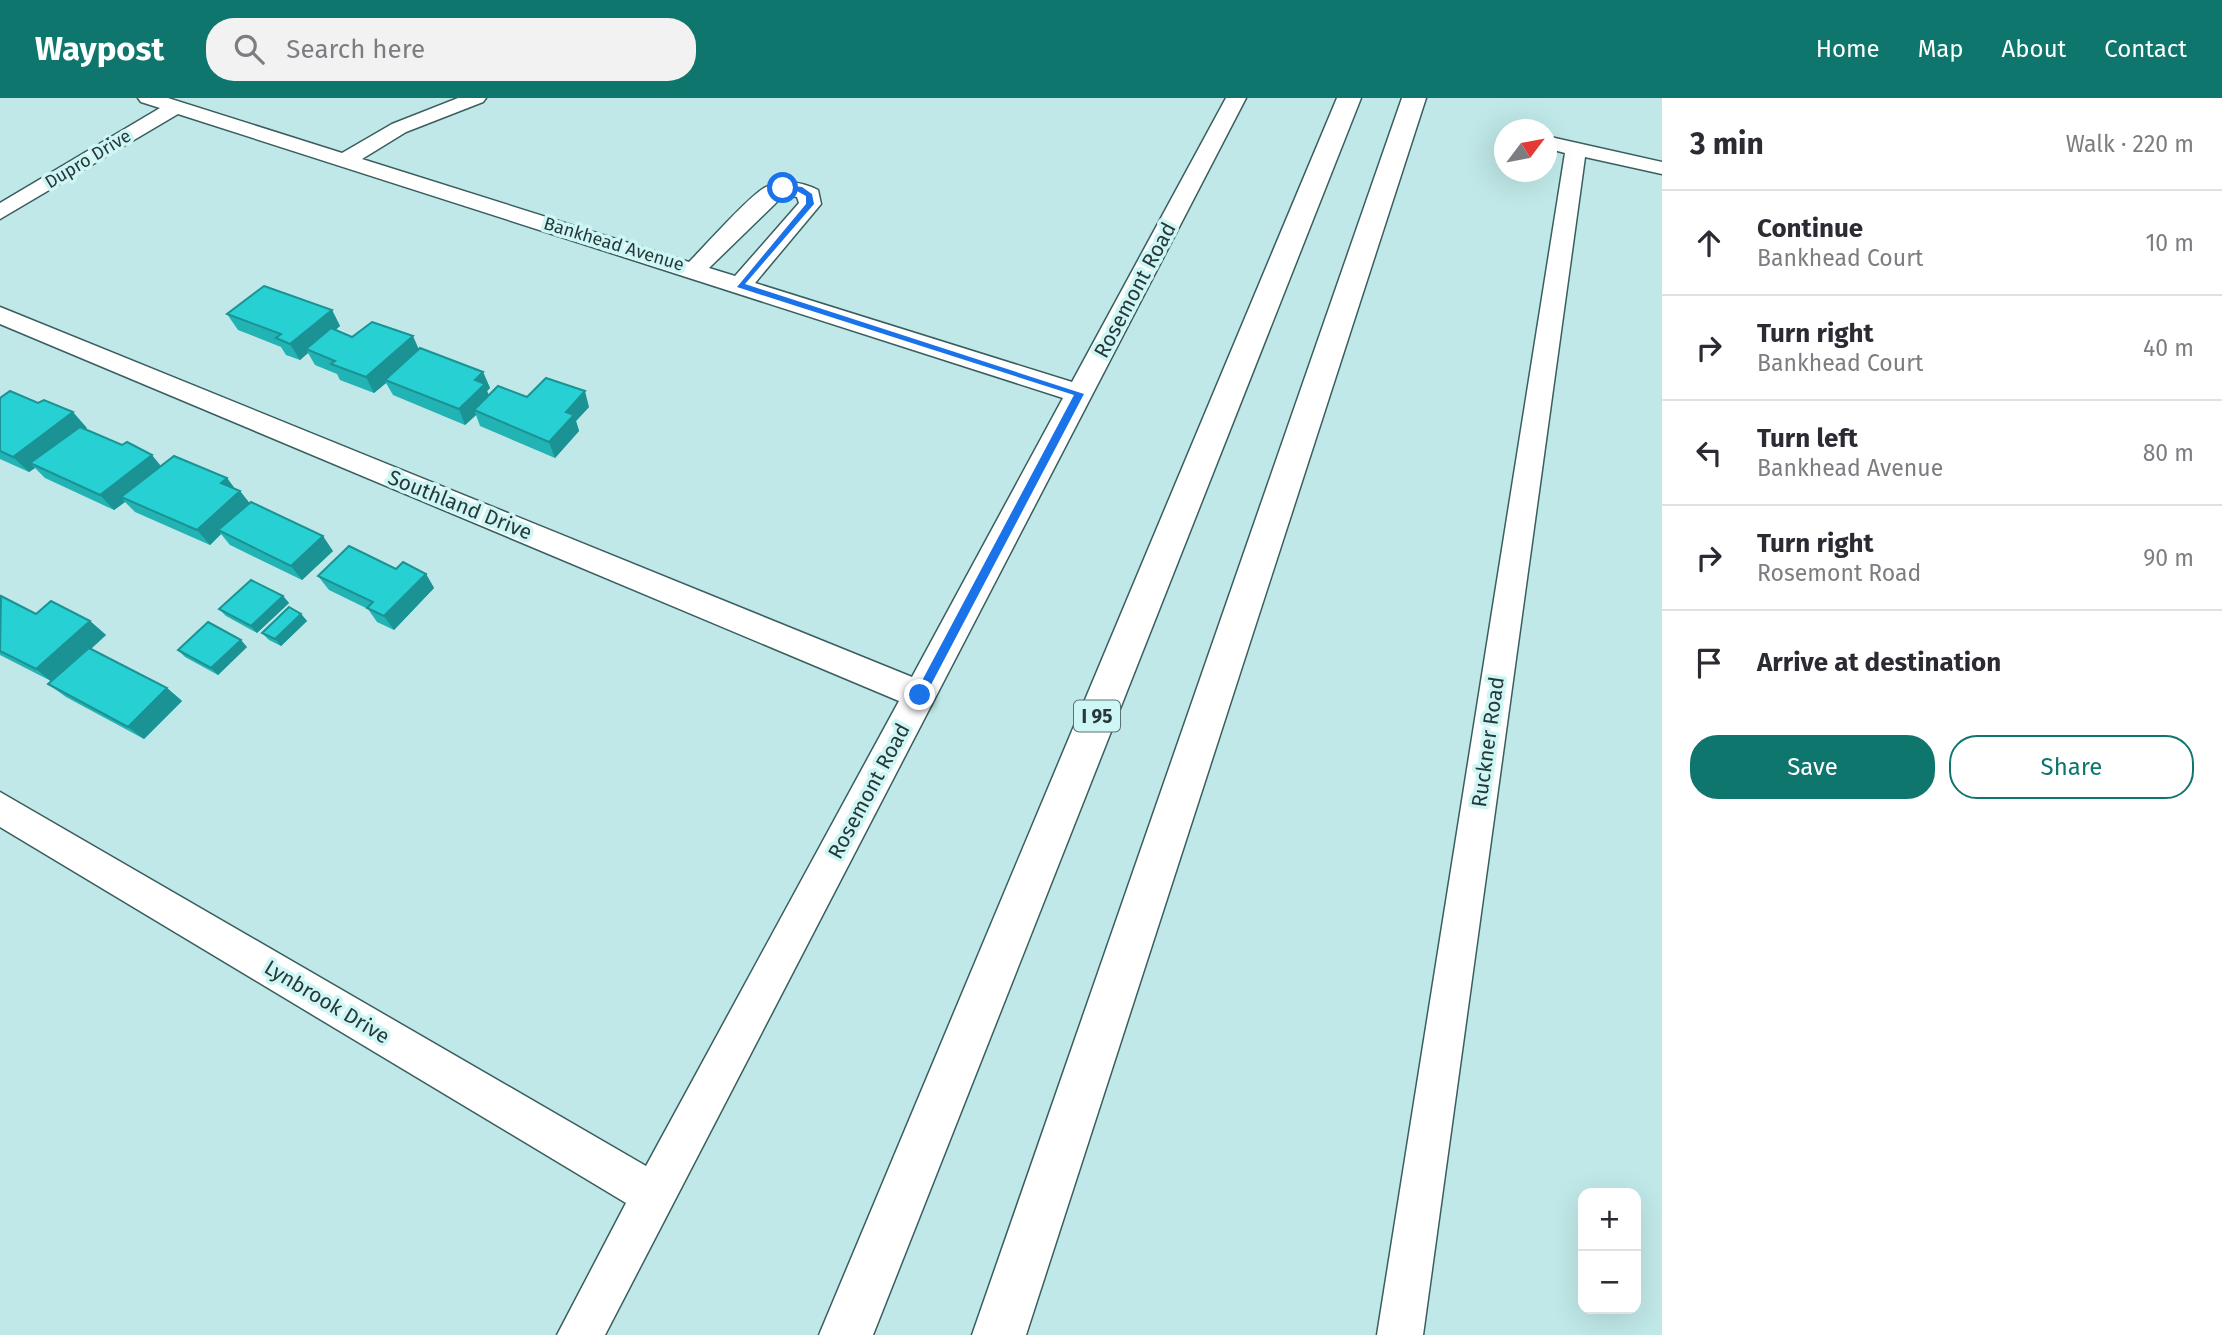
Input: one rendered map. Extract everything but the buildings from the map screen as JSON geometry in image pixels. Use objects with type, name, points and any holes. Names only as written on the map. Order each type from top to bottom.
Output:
[{"type":"highway","name":"I 95","points":[[846,1335],[1349,98]]},
{"type":"highway","points":[[999,1335],[1414,98]]},
{"type":"street","name":"Bankhead Avenue","points":[[148,98],[1079,394]]},
{"type":"street","points":[[345,160],[399,128],[476,98]]},
{"type":"street","name":"Rosemont Road","points":[[580,1335],[1236,98]]},
{"type":"street","name":"Dupro Drive","points":[[0,212],[176,107]]},
{"type":"street","points":[[1561,146],[1662,168]]},
{"type":"street","name":"Ruckner Road","points":[[1400,1335],[1561,146]]},
{"type":"street","points":[[695,270],[771,193],[783,188],[799,189],[810,195],[810,204],[740,285]]},
{"type":"street","name":"Southland Drive","points":[[0,315],[920,695]]},
{"type":"street","name":"Lynbrook Drive","points":[[0,808],[654,1196]]},
{"type":"route","points":[[783,188],[799,189],[810,195],[810,204],[740,285],[1079,394],[920,695]]}]
